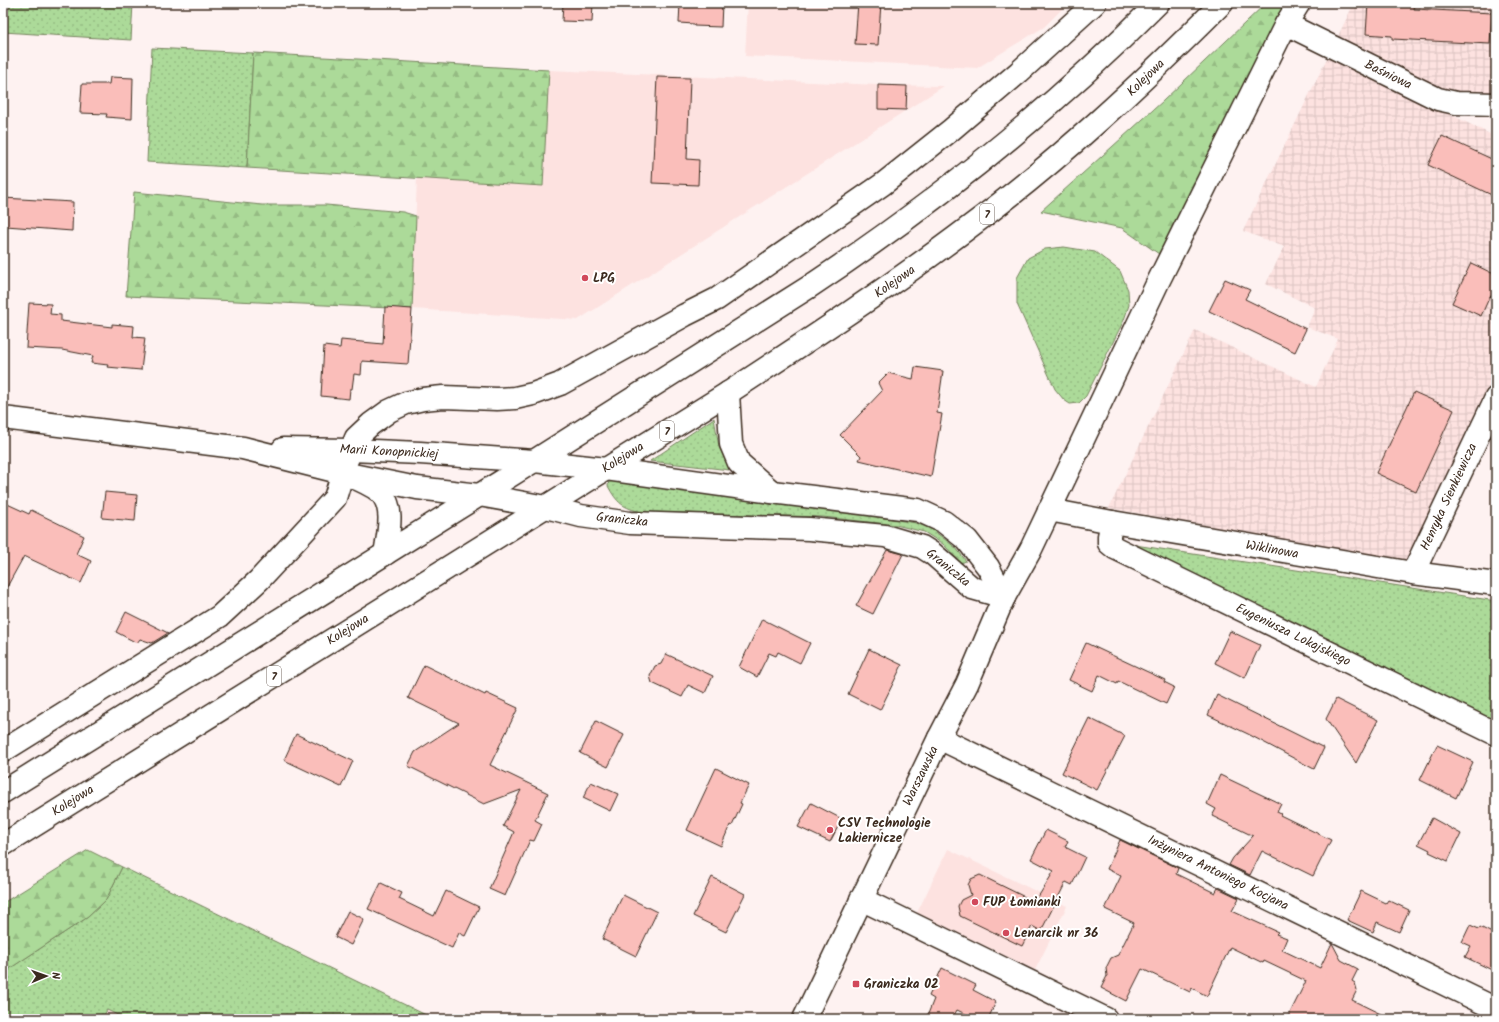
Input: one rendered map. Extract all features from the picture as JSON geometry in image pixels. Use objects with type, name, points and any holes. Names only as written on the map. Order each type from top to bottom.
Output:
[{"type":"main road","points":[[3,751],[220,616],[259,580],[335,498],[356,438],[371,424],[389,411],[406,403],[423,399],[443,397],[497,399],[515,398],[533,394],[560,384],[685,314],[717,298],[884,184],[951,130],[1019,72],[1095,3]]},
{"type":"main road","points":[[3,792],[534,461],[809,287],[891,231],[991,154],[1038,114],[1087,72],[1158,3]]},
{"type":"main road","name":"Kolejowa","points":[[3,845],[728,393],[878,294],[986,215],[1109,113],[1222,3]]},
{"type":"main road","points":[[1004,597],[1031,549],[1158,282],[1286,24],[1300,3]]},
{"type":"main road","name":"Baśniowa","points":[[1286,24],[1438,99],[1456,102],[1496,104]]},
{"type":"main road","points":[[728,393],[731,444],[739,463],[772,492]]},
{"type":"main road","name":"Henryka Sienkiewicza","points":[[1413,573],[1496,398]]},
{"type":"main road","name":"Marii Konopnickiej","points":[[3,418],[243,448],[351,450],[534,461]]},
{"type":"main road","name":"Marii Konopnickiej","points":[[243,448],[343,473],[417,488],[479,495]]},
{"type":"main road","name":"Graniczka","points":[[534,461],[918,510],[944,522],[967,540],[988,567],[1004,597]]},
{"type":"main road","points":[[343,473],[380,492],[385,500],[390,521],[385,554]]},
{"type":"main road","name":"Graniczka","points":[[479,495],[546,507],[581,516],[630,522],[809,529],[885,536],[922,547],[933,554],[972,588],[1004,597]]},
{"type":"main road","name":"Wiklinowa","points":[[1049,510],[1413,573],[1496,584]]},
{"type":"main road","name":"Eugeniusza Lokajskiego","points":[[1112,522],[1109,536],[1110,543],[1115,548],[1496,734]]},
{"type":"main road","name":"Warszawska","points":[[804,1019],[939,738],[967,684],[1004,597]]},
{"type":"main road","name":"Inżyniera Antoniego Kocjana","points":[[939,738],[1496,1009]]},
{"type":"main road","points":[[861,900],[1106,1019]]},
{"type":"shaded area","points":[[748,3],[1068,3],[1044,27],[977,68],[745,56]]},
{"type":"shaded area","points":[[1354,3],[1496,3],[1496,93],[1443,92],[1338,36]]},
{"type":"shaded area","points":[[1329,54],[1496,137],[1496,370],[1408,562],[1109,508],[1195,330],[1316,387],[1338,339],[1307,327],[1315,308],[1266,284],[1284,247],[1243,231]]},
{"type":"shaded area","points":[[549,70],[878,85],[944,86],[578,320],[412,309],[417,177],[543,186]]},
{"type":"shaded area","points":[[948,849],[1067,906],[1035,970],[917,913]]},
{"type":"shaded area","points":[[107,1010],[126,1019],[102,1019]]},
{"type":"green space","points":[[3,3],[133,3],[131,40],[3,32]]},
{"type":"green space","points":[[1266,3],[1292,3],[1159,254],[1122,228],[1041,211],[1163,101]]},
{"type":"green space","points":[[152,48],[253,53],[247,168],[147,162]]},
{"type":"green space","points":[[253,53],[549,70],[543,186],[247,168]]},
{"type":"green space","points":[[134,192],[262,205],[326,205],[403,212],[416,216],[412,309],[126,296]]},
{"type":"green space","points":[[1064,247],[1095,252],[1120,271],[1128,290],[1129,305],[1124,320],[1086,396],[1079,403],[1070,404],[1064,400],[1055,389],[1017,304],[1017,278],[1028,258],[1045,249]]},
{"type":"green space","points":[[714,418],[719,447],[730,470],[650,461]]},
{"type":"green space","points":[[609,481],[822,508],[916,523],[931,529],[942,537],[956,548],[966,561],[961,563],[943,544],[924,532],[896,525],[823,517],[642,512],[630,509],[621,504],[614,497],[608,486]]},
{"type":"green space","points":[[1135,545],[1496,601],[1496,723],[1132,551]]},
{"type":"green space","points":[[88,850],[122,867],[106,900],[88,917],[3,973],[3,903]]},
{"type":"green space","points":[[122,867],[432,1019],[126,1019],[107,1010],[102,1019],[18,1019],[3,1012],[3,973],[88,917],[106,900]]},
{"type":"building","points":[[563,3],[593,3],[592,22],[562,21]]},
{"type":"building","points":[[680,3],[722,3],[721,27],[694,26],[694,24],[679,23]]},
{"type":"building","points":[[858,3],[881,3],[878,45],[855,44]]},
{"type":"building","points":[[1368,3],[1415,3],[1414,9],[1492,13],[1490,44],[1392,39],[1392,36],[1366,34]]},
{"type":"building","points":[[110,77],[133,78],[132,119],[106,117],[107,114],[80,113],[82,84],[109,84]]},
{"type":"building","points":[[657,77],[690,78],[687,159],[699,160],[698,185],[652,183]]},
{"type":"building","points":[[878,85],[907,86],[906,110],[878,109]]},
{"type":"building","points":[[1442,136],[1496,161],[1496,197],[1428,165]]},
{"type":"building","points":[[3,198],[73,202],[72,231],[6,226],[6,224],[3,223]]},
{"type":"building","points":[[1471,263],[1496,275],[1496,299],[1490,296],[1481,316],[1452,303]]},
{"type":"building","points":[[1225,279],[1250,290],[1245,299],[1306,329],[1295,352],[1209,311]]},
{"type":"building","points":[[29,303],[51,304],[50,314],[61,315],[61,321],[112,327],[112,324],[134,326],[133,337],[145,338],[141,370],[107,367],[108,365],[91,363],[93,356],[62,350],[26,348]]},
{"type":"building","points":[[385,307],[412,309],[408,364],[362,361],[361,375],[354,374],[349,399],[321,396],[324,346],[340,348],[341,340],[383,344]]},
{"type":"building","points":[[915,367],[943,371],[937,413],[942,414],[931,477],[859,460],[861,456],[840,435],[882,391],[878,383],[888,373],[913,379]]},
{"type":"building","points":[[1414,392],[1454,410],[1416,492],[1376,473]]},
{"type":"building","points":[[105,492],[137,495],[135,521],[102,518]]},
{"type":"building","points":[[3,502],[29,514],[31,510],[84,536],[76,554],[91,561],[81,583],[24,556],[3,594]]},
{"type":"building","points":[[887,550],[903,554],[873,614],[856,606]]},
{"type":"building","points":[[126,612],[168,633],[152,643],[140,639],[137,643],[116,632]]},
{"type":"building","points":[[762,619],[810,643],[800,663],[778,652],[776,656],[769,653],[757,677],[739,667]]},
{"type":"building","points":[[1230,631],[1260,645],[1245,678],[1215,663]]},
{"type":"building","points":[[1086,643],[1165,680],[1164,682],[1174,687],[1166,704],[1118,681],[1117,684],[1099,675],[1092,691],[1069,680]]},
{"type":"building","points":[[869,649],[902,665],[880,710],[848,694]]},
{"type":"building","points":[[666,654],[713,676],[705,693],[688,685],[682,697],[652,683],[650,676],[655,666],[661,664]]},
{"type":"building","points":[[424,665],[485,695],[486,693],[518,708],[490,765],[548,793],[535,820],[542,824],[534,841],[530,840],[505,896],[489,889],[514,832],[503,826],[521,790],[484,804],[408,766],[415,752],[459,723],[408,698]]},
{"type":"building","points":[[1217,695],[1324,748],[1314,769],[1248,734],[1208,715]]},
{"type":"building","points":[[1336,699],[1378,720],[1356,763],[1326,719]]},
{"type":"building","points":[[1089,718],[1125,736],[1097,790],[1062,773]]},
{"type":"building","points":[[596,721],[624,735],[608,767],[580,753]]},
{"type":"building","points":[[296,734],[353,761],[341,787],[284,760]]},
{"type":"building","points":[[1437,745],[1473,762],[1456,798],[1420,780]]},
{"type":"building","points":[[716,768],[749,785],[740,803],[742,804],[732,826],[730,825],[721,846],[687,830]]},
{"type":"building","points":[[1220,775],[1281,804],[1277,812],[1281,814],[1280,815],[1331,840],[1313,876],[1262,851],[1250,875],[1229,865],[1233,858],[1253,836],[1212,816],[1216,809],[1207,804]]},
{"type":"building","points":[[591,782],[618,794],[610,811],[583,798]]},
{"type":"building","points":[[811,803],[842,819],[830,842],[798,827]]},
{"type":"building","points":[[1432,818],[1461,834],[1448,861],[1429,852],[1430,850],[1418,844]]},
{"type":"building","points":[[1046,830],[1068,841],[1065,847],[1085,857],[1072,885],[1066,882],[1041,931],[1032,926],[1022,946],[960,916],[958,906],[961,900],[971,895],[968,885],[971,879],[980,875],[1035,902],[1054,871],[1031,859]]},
{"type":"building","points":[[1120,840],[1178,868],[1176,874],[1215,893],[1218,888],[1239,898],[1232,911],[1278,932],[1276,934],[1287,938],[1282,950],[1320,968],[1332,943],[1341,960],[1358,969],[1352,981],[1355,983],[1357,990],[1352,1000],[1391,1019],[1287,1019],[1306,981],[1230,947],[1207,996],[1192,988],[1190,992],[1142,969],[1126,1001],[1101,988],[1107,976],[1106,968],[1111,958],[1118,955],[1134,923],[1105,909],[1121,876],[1107,869]]},
{"type":"building","points":[[712,877],[745,894],[726,932],[693,916]]},
{"type":"building","points":[[381,883],[402,893],[399,899],[434,916],[446,891],[479,907],[465,936],[459,933],[452,948],[368,909]]},
{"type":"building","points":[[1361,891],[1386,903],[1388,900],[1409,910],[1399,932],[1377,922],[1373,932],[1347,920]]},
{"type":"building","points":[[623,895],[657,912],[636,956],[602,939]]},
{"type":"building","points":[[348,911],[364,919],[351,945],[335,937]]},
{"type":"building","points":[[1470,925],[1479,929],[1480,927],[1496,935],[1496,972],[1465,957],[1471,946],[1462,942]]},
{"type":"building","points":[[942,968],[976,985],[973,990],[996,1002],[988,1019],[976,1019],[957,1010],[952,1019],[926,1019],[934,999],[929,996]]},
{"type":"place","name":"LPG","points":[[585,278]]},
{"type":"place","name":"CSV Technologie Lakiernicze","points":[[830,830]]},
{"type":"place","name":"FUP Łomianki","points":[[975,902]]},
{"type":"place","name":"Lenarcik nr 36","points":[[1006,933]]},
{"type":"place","name":"Graniczka 02","points":[[856,984]]}]
